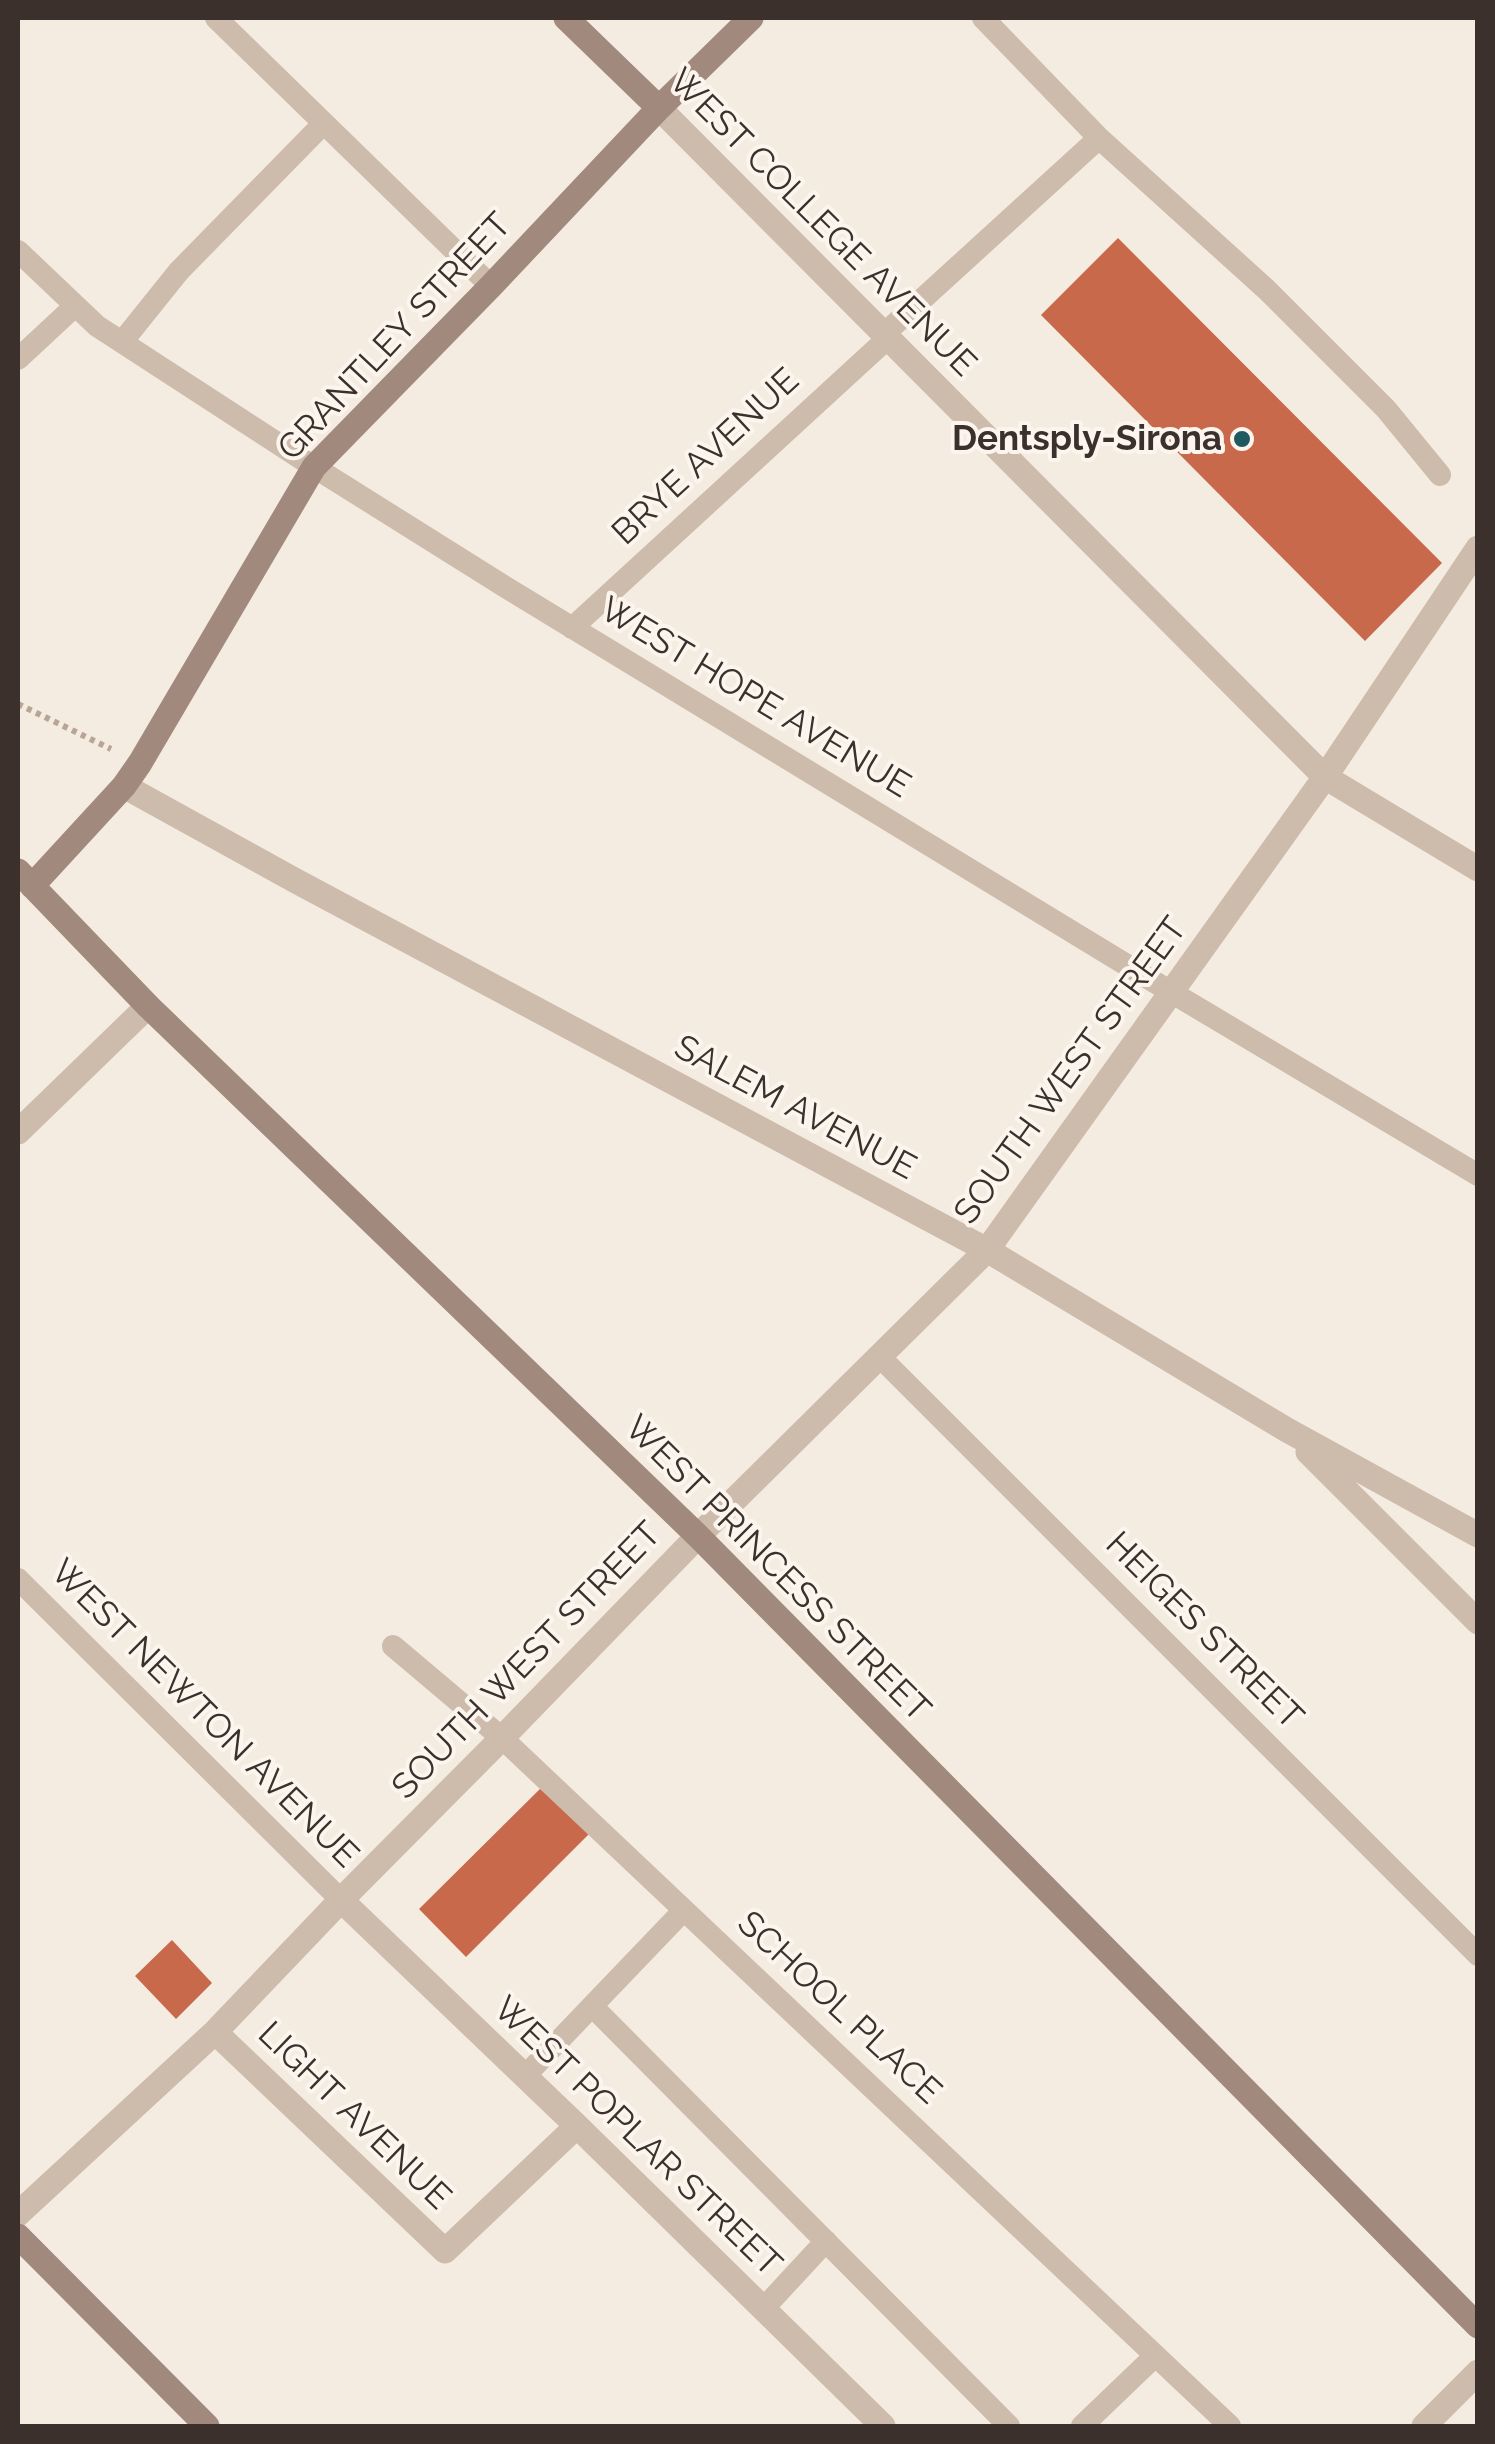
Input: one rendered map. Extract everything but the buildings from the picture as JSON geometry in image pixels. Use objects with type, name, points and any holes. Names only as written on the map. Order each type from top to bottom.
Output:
[{"type":"street","name":"WEST COLLEGE AVENUE","points":[[566,18],[1324,778],[1478,870]]},
{"type":"street","name":"GRANTLEY STREET","points":[[25,878],[124,786],[314,467],[659,108],[751,18]]},
{"type":"street","name":"SOUTH WEST STREET","points":[[18,2214],[215,2032],[698,1536],[987,1250],[1324,778],[1478,548]]},
{"type":"street","name":"SALEM AVENUE","points":[[124,786],[987,1250],[1287,1430],[1478,1535]]},
{"type":"street","name":"WEST PRINCESS STREET","points":[[25,878],[148,1006],[698,1536],[1478,2326]]},
{"type":"street","points":[[18,1132],[148,1006]]},
{"type":"street","points":[[1287,1430],[1478,1622]]},
{"type":"street","name":"WEST POPLAR STREET","points":[[341,1900],[577,2126],[878,2425]]},
{"type":"street","name":"LIGHT AVENUE","points":[[215,2032],[445,2251],[577,2126]]},
{"type":"street","points":[[18,2236],[207,2426]]},
{"type":"street","points":[[1424,2426],[1478,2372]]},
{"type":"lane","points":[[216,18],[491,286]]},
{"type":"lane","points":[[983,18],[1099,138],[1267,290],[1386,409],[1440,475]]},
{"type":"lane","points":[[122,342],[179,271],[324,123]]},
{"type":"lane","name":"BRYE AVENUE","points":[[572,628],[1099,138]]},
{"type":"lane","name":"WEST HOPE AVENUE","points":[[18,251],[96,326],[314,467],[572,628],[1478,1175]]},
{"type":"lane","points":[[18,359],[75,306]]},
{"type":"lane","name":"HEIGES STREET","points":[[880,1357],[1478,1954]]},
{"type":"lane","name":"WEST NEWTON AVENUE","points":[[18,1579],[341,1900]]},
{"type":"lane","name":"SCHOOL PLACE","points":[[393,1646],[502,1738],[1230,2426]]},
{"type":"lane","points":[[525,2076],[684,1910]]},
{"type":"lane","points":[[592,2006],[1010,2426]]},
{"type":"lane","points":[[763,2309],[826,2241]]},
{"type":"lane","points":[[1082,2426],[1155,2356]]},
{"type":"path","points":[[18,704],[140,763]]},
{"type":"place","name":"Dentsply-Sirona","points":[[1242,439]]}]
